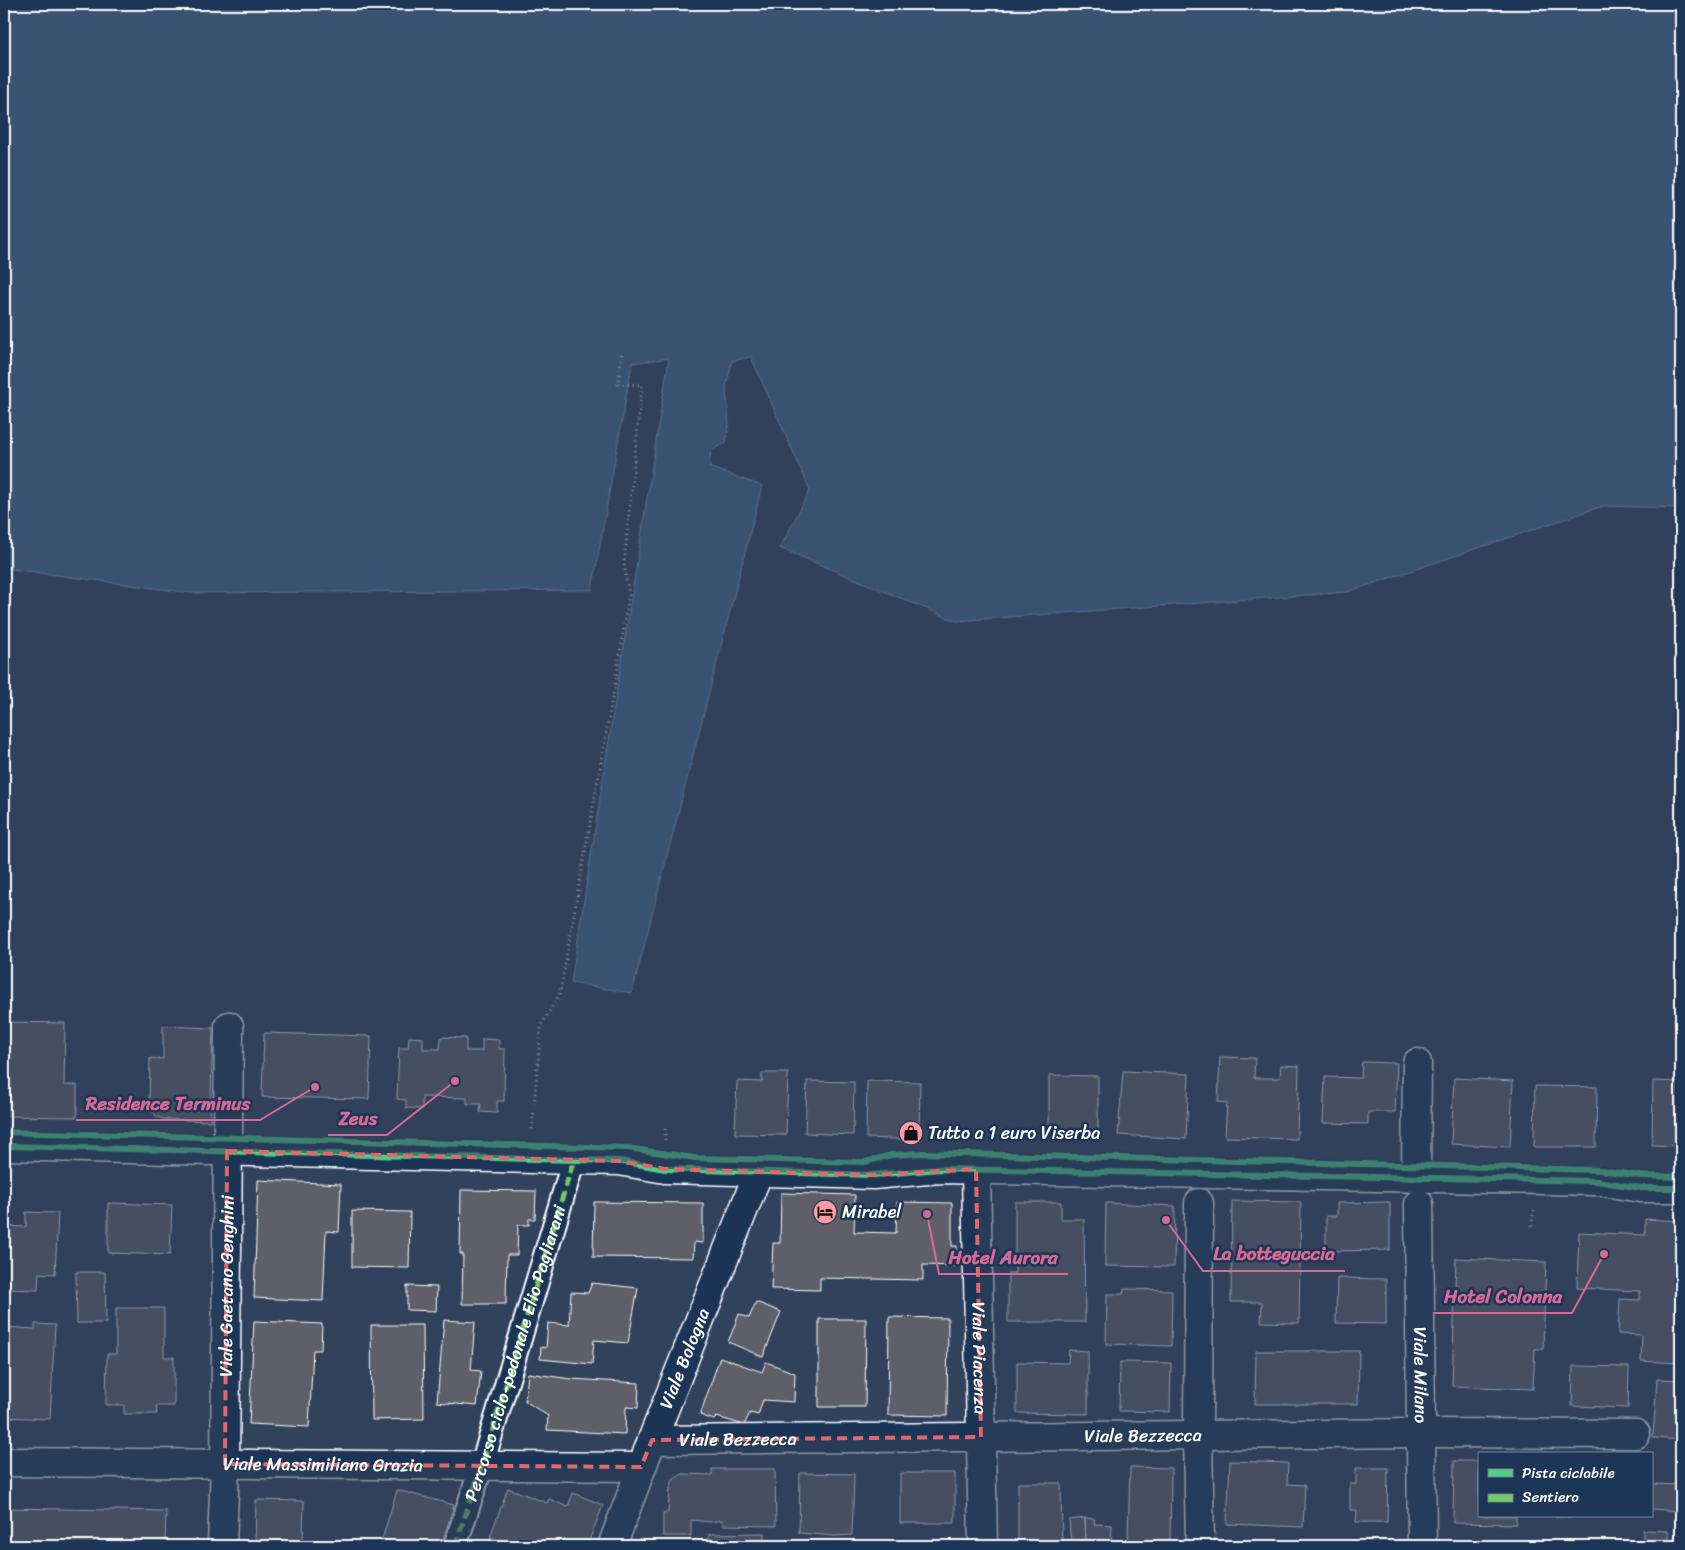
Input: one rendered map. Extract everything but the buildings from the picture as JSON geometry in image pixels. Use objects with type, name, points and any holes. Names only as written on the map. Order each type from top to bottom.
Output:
[{"type":"street","name":"Viale Gaetano Genghini","points":[[222,1546],[229,1026]]},
{"type":"street","points":[[1416,1178],[1417,1062]]},
{"type":"street","points":[[4,1146],[574,1159],[619,1161],[665,1168],[758,1172],[873,1174],[939,1168],[1598,1181],[1641,1188],[1681,1188]]},
{"type":"street","name":"Percorso ciclo-pedonale Elio Pagliarani","points":[[455,1546],[482,1465],[574,1159]]},
{"type":"street","name":"Viale Piacenza","points":[[976,1169],[983,1546]]},
{"type":"street","name":"Viale Bologna","points":[[612,1546],[641,1467],[758,1172]]},
{"type":"street","points":[[1199,1203],[1198,1435],[1200,1546]]},
{"type":"street","name":"Viale Milano","points":[[1419,1204],[1422,1546]]},
{"type":"street","name":"Viale Bezzecca","points":[[652,1440],[1420,1433],[1636,1434]]},
{"type":"street","name":"Viale Massimiliano Grazia","points":[[4,1462],[641,1467]]},
{"type":"path","points":[[529,1158],[541,1026],[560,993],[629,594],[624,563],[642,385],[618,384],[622,353]]},
{"type":"highlighted area","points":[[227,1151],[619,1161],[665,1169],[873,1175],[976,1169],[981,1437],[652,1440],[641,1467],[225,1464]]},
{"type":"water","points":[[4,4],[1681,4],[1681,508],[1603,506],[1348,592],[956,621],[780,548],[810,490],[751,357],[732,361],[726,387],[729,425],[726,443],[711,450],[709,467],[762,486],[632,993],[571,983],[669,358],[632,363],[592,590],[191,593],[4,568]]},
{"type":"marked path","points":[[455,1546],[482,1465],[574,1159]]},
{"type":"cycle path","points":[[4,1132],[628,1148],[695,1158],[865,1162],[891,1155],[922,1153],[1600,1170],[1641,1176],[1681,1177]]},
{"type":"cycle path","points":[[4,1146],[619,1161],[665,1169],[873,1175],[939,1169],[1597,1181],[1641,1188],[1681,1188]]},
{"type":"place","name":"Zeus","points":[[455,1081]]},
{"type":"place","name":"Residence Terminus","points":[[315,1087]]},
{"type":"place","name":"Tutto a 1 euro Viserba","points":[[911,1133]]},
{"type":"place","name":"Mirabel","points":[[825,1212]]},
{"type":"place","name":"Hotel Aurora","points":[[927,1214]]},
{"type":"place","name":"La botteguccia","points":[[1166,1220]]},
{"type":"place","name":"Hotel Colonna","points":[[1604,1254]]}]
